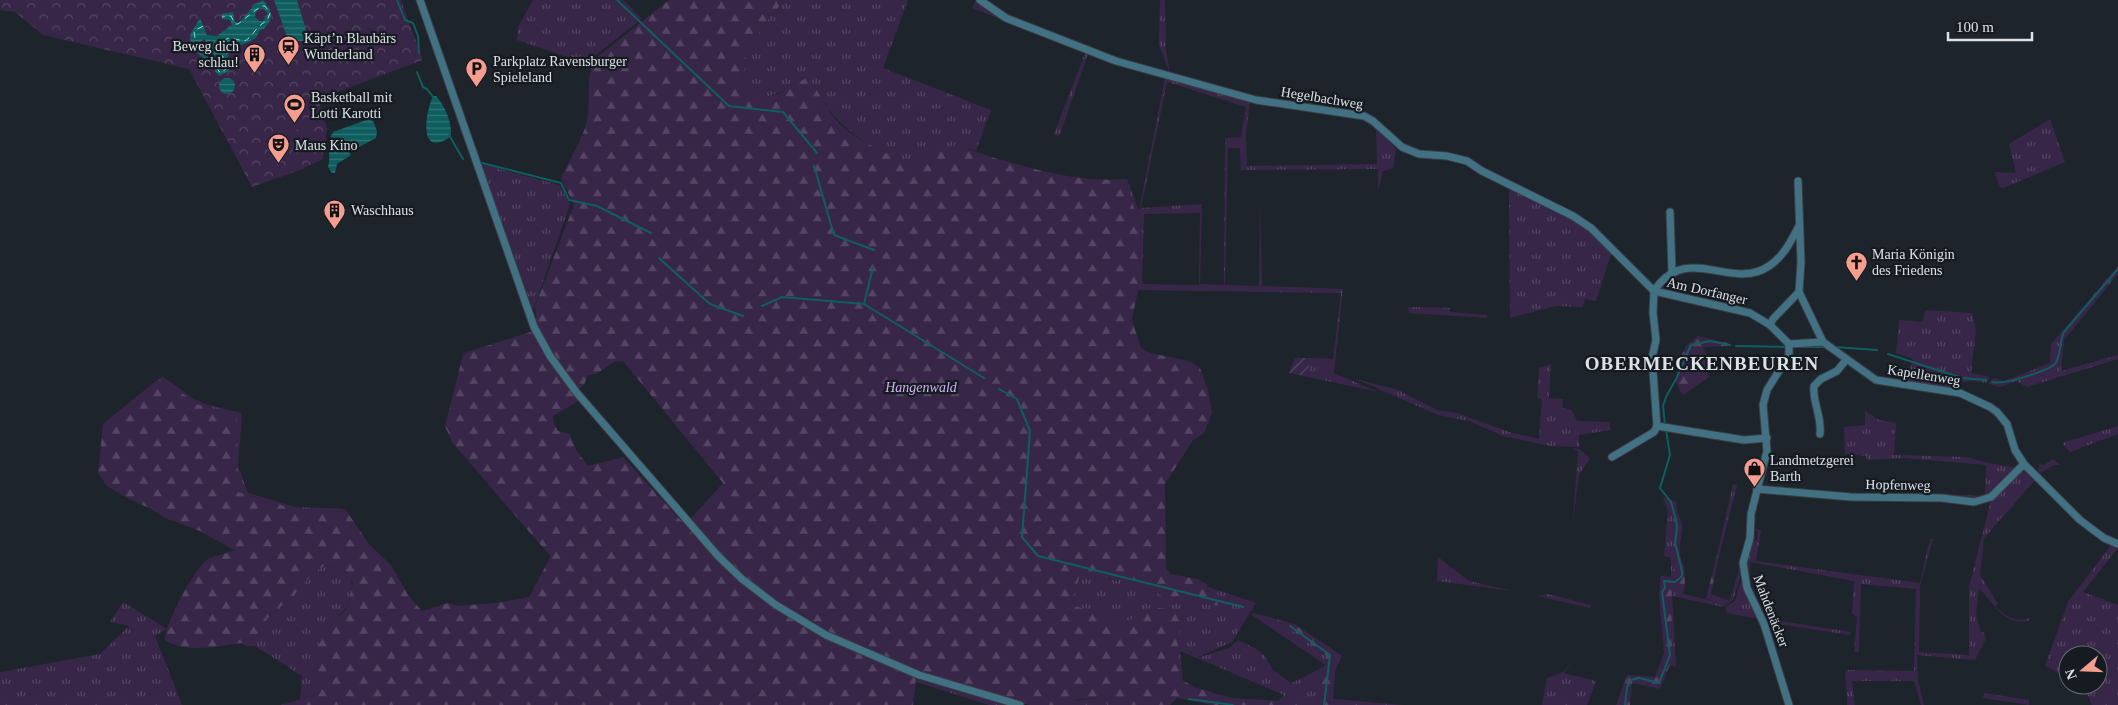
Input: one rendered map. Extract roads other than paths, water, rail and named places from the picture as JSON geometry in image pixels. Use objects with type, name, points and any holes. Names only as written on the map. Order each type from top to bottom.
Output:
[{"type":"street","points":[[420,0],[534,326],[550,356],[577,393],[689,525],[742,579],[776,605],[826,635],[919,675],[1020,705]]},
{"type":"street","name":"Hegelbachweg","points":[[980,0],[1006,18],[1116,61],[1256,100],[1364,116],[1374,121],[1402,147],[1420,154],[1447,156],[1467,161],[1505,184],[1573,216],[1591,228],[1654,291]]},
{"type":"street","name":"Kapellenweg","points":[[1798,181],[1801,262],[1799,292],[1826,345],[1876,380],[1960,392],[1982,402],[2003,419],[2019,458],[2024,464],[2092,530],[2118,544]]},
{"type":"street","points":[[1670,212],[1672,272]]},
{"type":"street","points":[[1654,291],[1672,272],[1704,267],[1734,274],[1754,274],[1776,260],[1788,246],[1799,226]]},
{"type":"street","name":"Am Dorfanger","points":[[1663,427],[1652,358],[1656,340],[1653,313],[1654,291],[1737,308],[1750,313],[1770,325],[1789,346]]},
{"type":"street","points":[[1770,325],[1799,292]]},
{"type":"street","points":[[1612,457],[1663,427],[1744,440],[1767,438],[1763,405],[1767,390],[1787,359],[1789,346],[1826,345]]},
{"type":"street","points":[[1820,434],[1821,422],[1814,396],[1814,386],[1821,379],[1837,371],[1846,360]]},
{"type":"street","name":"Mahdenäcker","points":[[1767,438],[1767,451],[1751,514],[1750,538],[1743,563],[1743,572],[1747,588],[1773,649],[1789,705]]},
{"type":"street","name":"Hopfenweg","points":[[1758,489],[1851,497],[1942,498],[1974,502],[1991,497],[2024,464]]},
{"type":"waterway","points":[[397,0],[405,20],[413,23],[418,36],[419,53]]},
{"type":"waterway","points":[[617,0],[729,106],[783,112],[817,153]]},
{"type":"waterway","points":[[417,72],[423,87],[434,98]]},
{"type":"waterway","points":[[449,135],[463,159]]},
{"type":"waterway","points":[[482,163],[561,183],[569,200],[597,206],[651,233]]},
{"type":"waterway","points":[[814,166],[834,235],[874,250]]},
{"type":"waterway","points":[[659,258],[710,304],[743,316]]},
{"type":"waterway","points":[[873,267],[864,304],[984,378]]},
{"type":"waterway","points":[[1992,382],[2006,382],[2024,377],[2043,371],[2055,364],[2064,332],[2118,269]]},
{"type":"waterway","points":[[762,306],[782,297],[864,304]]},
{"type":"waterway","points":[[1665,425],[1663,406],[1691,345],[1710,341],[1730,345]]},
{"type":"waterway","points":[[1736,346],[1787,347]]},
{"type":"waterway","points":[[1795,347],[1825,347]]},
{"type":"waterway","points":[[1835,347],[1877,350]]},
{"type":"waterway","points":[[1888,354],[1962,378],[1986,380]]},
{"type":"waterway","points":[[999,389],[1017,399],[1030,431],[1022,537],[1038,556],[1243,607]]},
{"type":"waterway","points":[[1625,705],[1627,687],[1631,680],[1639,678],[1659,683],[1670,655],[1662,592],[1665,588],[1664,581],[1675,582],[1682,576],[1675,543],[1676,520],[1671,502],[1660,488],[1670,455],[1666,430]]},
{"type":"waterway","points":[[1290,626],[1330,655],[1324,705]]},
{"type":"waterway","points":[[1189,699],[1233,705]]},
{"type":"place","name":"Käpt’n Blaubärs Wunderland","points":[[288,65]]},
{"type":"place","name":"Beweg dich schlau!","points":[[255,73]]},
{"type":"place","name":"Parkplatz Ravensburger Spieleland","points":[[477,88]]},
{"type":"place","name":"Basketball mit Lotti Karotti","points":[[295,124]]},
{"type":"place","name":"Maus Kino","points":[[279,164]]},
{"type":"place","name":"Waschhaus","points":[[335,229]]},
{"type":"place","name":"Maria Königin des Friedens","points":[[1856,281]]},
{"type":"place","name":"Landmetzgerei Barth","points":[[1754,487]]},
{"type":"district","name":"OBERMECKENBEUREN","points":[[1702,363]]},
{"type":"park label","name":"Hangenwald","points":[[921,387]]}]
